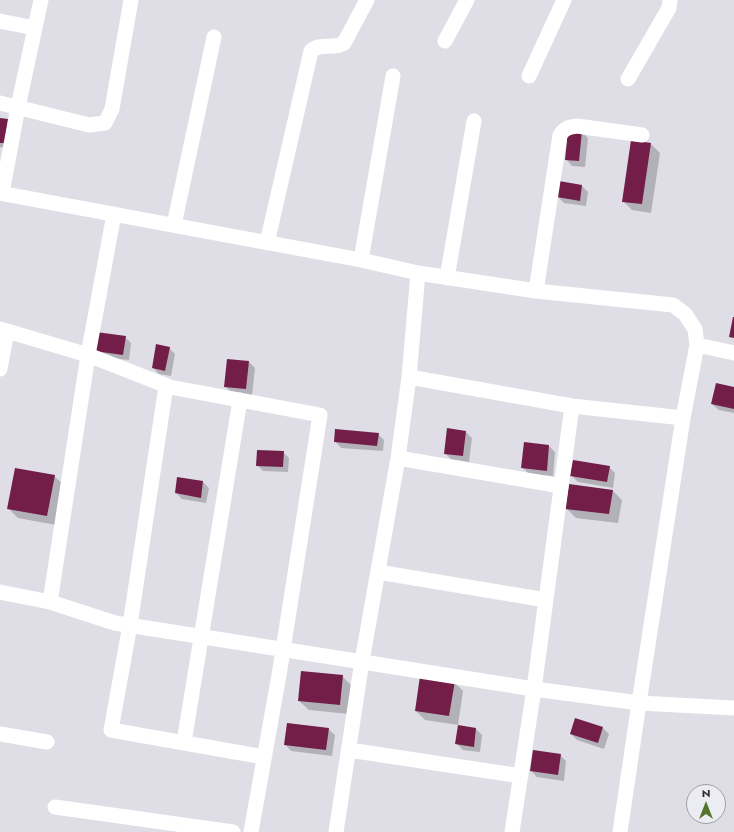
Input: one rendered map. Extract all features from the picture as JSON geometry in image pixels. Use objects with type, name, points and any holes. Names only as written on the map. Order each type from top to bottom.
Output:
[{"type":"street","points":[[41,0],[1,193],[361,260],[447,278],[536,291],[673,305],[685,314],[695,329],[696,345],[683,418],[620,832]]},
{"type":"street","points":[[0,103],[89,124],[105,123],[112,109],[131,0]]},
{"type":"street","points":[[267,243],[311,51],[314,48],[334,47],[340,46],[344,43],[367,0]]},
{"type":"street","points":[[445,42],[467,0]]},
{"type":"street","points":[[529,76],[564,0]]},
{"type":"street","points":[[628,79],[669,8],[670,0]]},
{"type":"street","points":[[0,21],[35,28]]},
{"type":"street","points":[[174,225],[214,37]]},
{"type":"street","points":[[361,260],[393,76]]},
{"type":"street","points":[[447,278],[474,121]]},
{"type":"street","points":[[536,291],[560,135],[563,130],[568,127],[577,126],[642,135]]},
{"type":"street","points":[[50,602],[88,355],[114,214]]},
{"type":"street","points":[[336,832],[362,661],[398,458],[409,377],[418,273]]},
{"type":"street","points":[[0,369],[3,330],[88,355],[166,386],[320,415],[283,648],[251,832]]},
{"type":"street","points":[[696,345],[734,353]]},
{"type":"street","points":[[409,377],[572,406],[683,418]]},
{"type":"street","points":[[166,386],[130,625],[111,730],[264,757]]},
{"type":"street","points":[[184,742],[240,400]]},
{"type":"street","points":[[512,832],[534,689],[572,406]]},
{"type":"street","points":[[398,458],[561,486]]},
{"type":"street","points":[[378,572],[546,600]]},
{"type":"street","points":[[0,592],[50,602],[115,623],[283,648],[534,689],[639,702],[734,708]]},
{"type":"street","points":[[0,734],[47,742]]},
{"type":"street","points":[[349,750],[521,776]]},
{"type":"street","points":[[55,807],[165,827],[233,832]]},
{"type":"building","points":[[0,118],[8,119],[5,143],[0,143]]},
{"type":"building","points":[[568,130],[582,131],[579,161],[565,160]]},
{"type":"building","points":[[631,140],[651,143],[642,204],[622,202]]},
{"type":"building","points":[[559,181],[582,185],[580,201],[557,197]]},
{"type":"building","points":[[734,317],[734,338],[729,337]]},
{"type":"building","points":[[96,332],[126,336],[123,355],[94,351]]},
{"type":"building","points":[[156,344],[170,347],[165,371],[152,368]]},
{"type":"building","points":[[227,359],[249,361],[246,389],[224,387]]},
{"type":"building","points":[[716,383],[734,387],[734,409],[711,404]]},
{"type":"building","points":[[447,428],[466,431],[463,456],[444,454]]},
{"type":"building","points":[[335,429],[379,433],[377,446],[334,442]]},
{"type":"building","points":[[524,442],[549,445],[547,471],[521,468]]},
{"type":"building","points":[[257,450],[284,451],[283,467],[256,466]]},
{"type":"building","points":[[573,460],[610,466],[607,482],[570,476]]},
{"type":"building","points":[[15,468],[55,475],[47,516],[7,509]]},
{"type":"building","points":[[177,477],[203,481],[201,498],[175,493]]},
{"type":"building","points":[[569,484],[613,490],[609,514],[565,509]]},
{"type":"building","points":[[301,671],[343,675],[340,705],[298,701]]},
{"type":"building","points":[[420,676],[455,681],[449,716],[415,711]]},
{"type":"building","points":[[575,718],[603,727],[598,743],[570,734]]},
{"type":"building","points":[[287,723],[329,728],[326,750],[284,745]]},
{"type":"building","points":[[458,725],[476,728],[474,747],[455,744]]},
{"type":"building","points":[[533,750],[561,754],[558,775],[530,771]]}]
